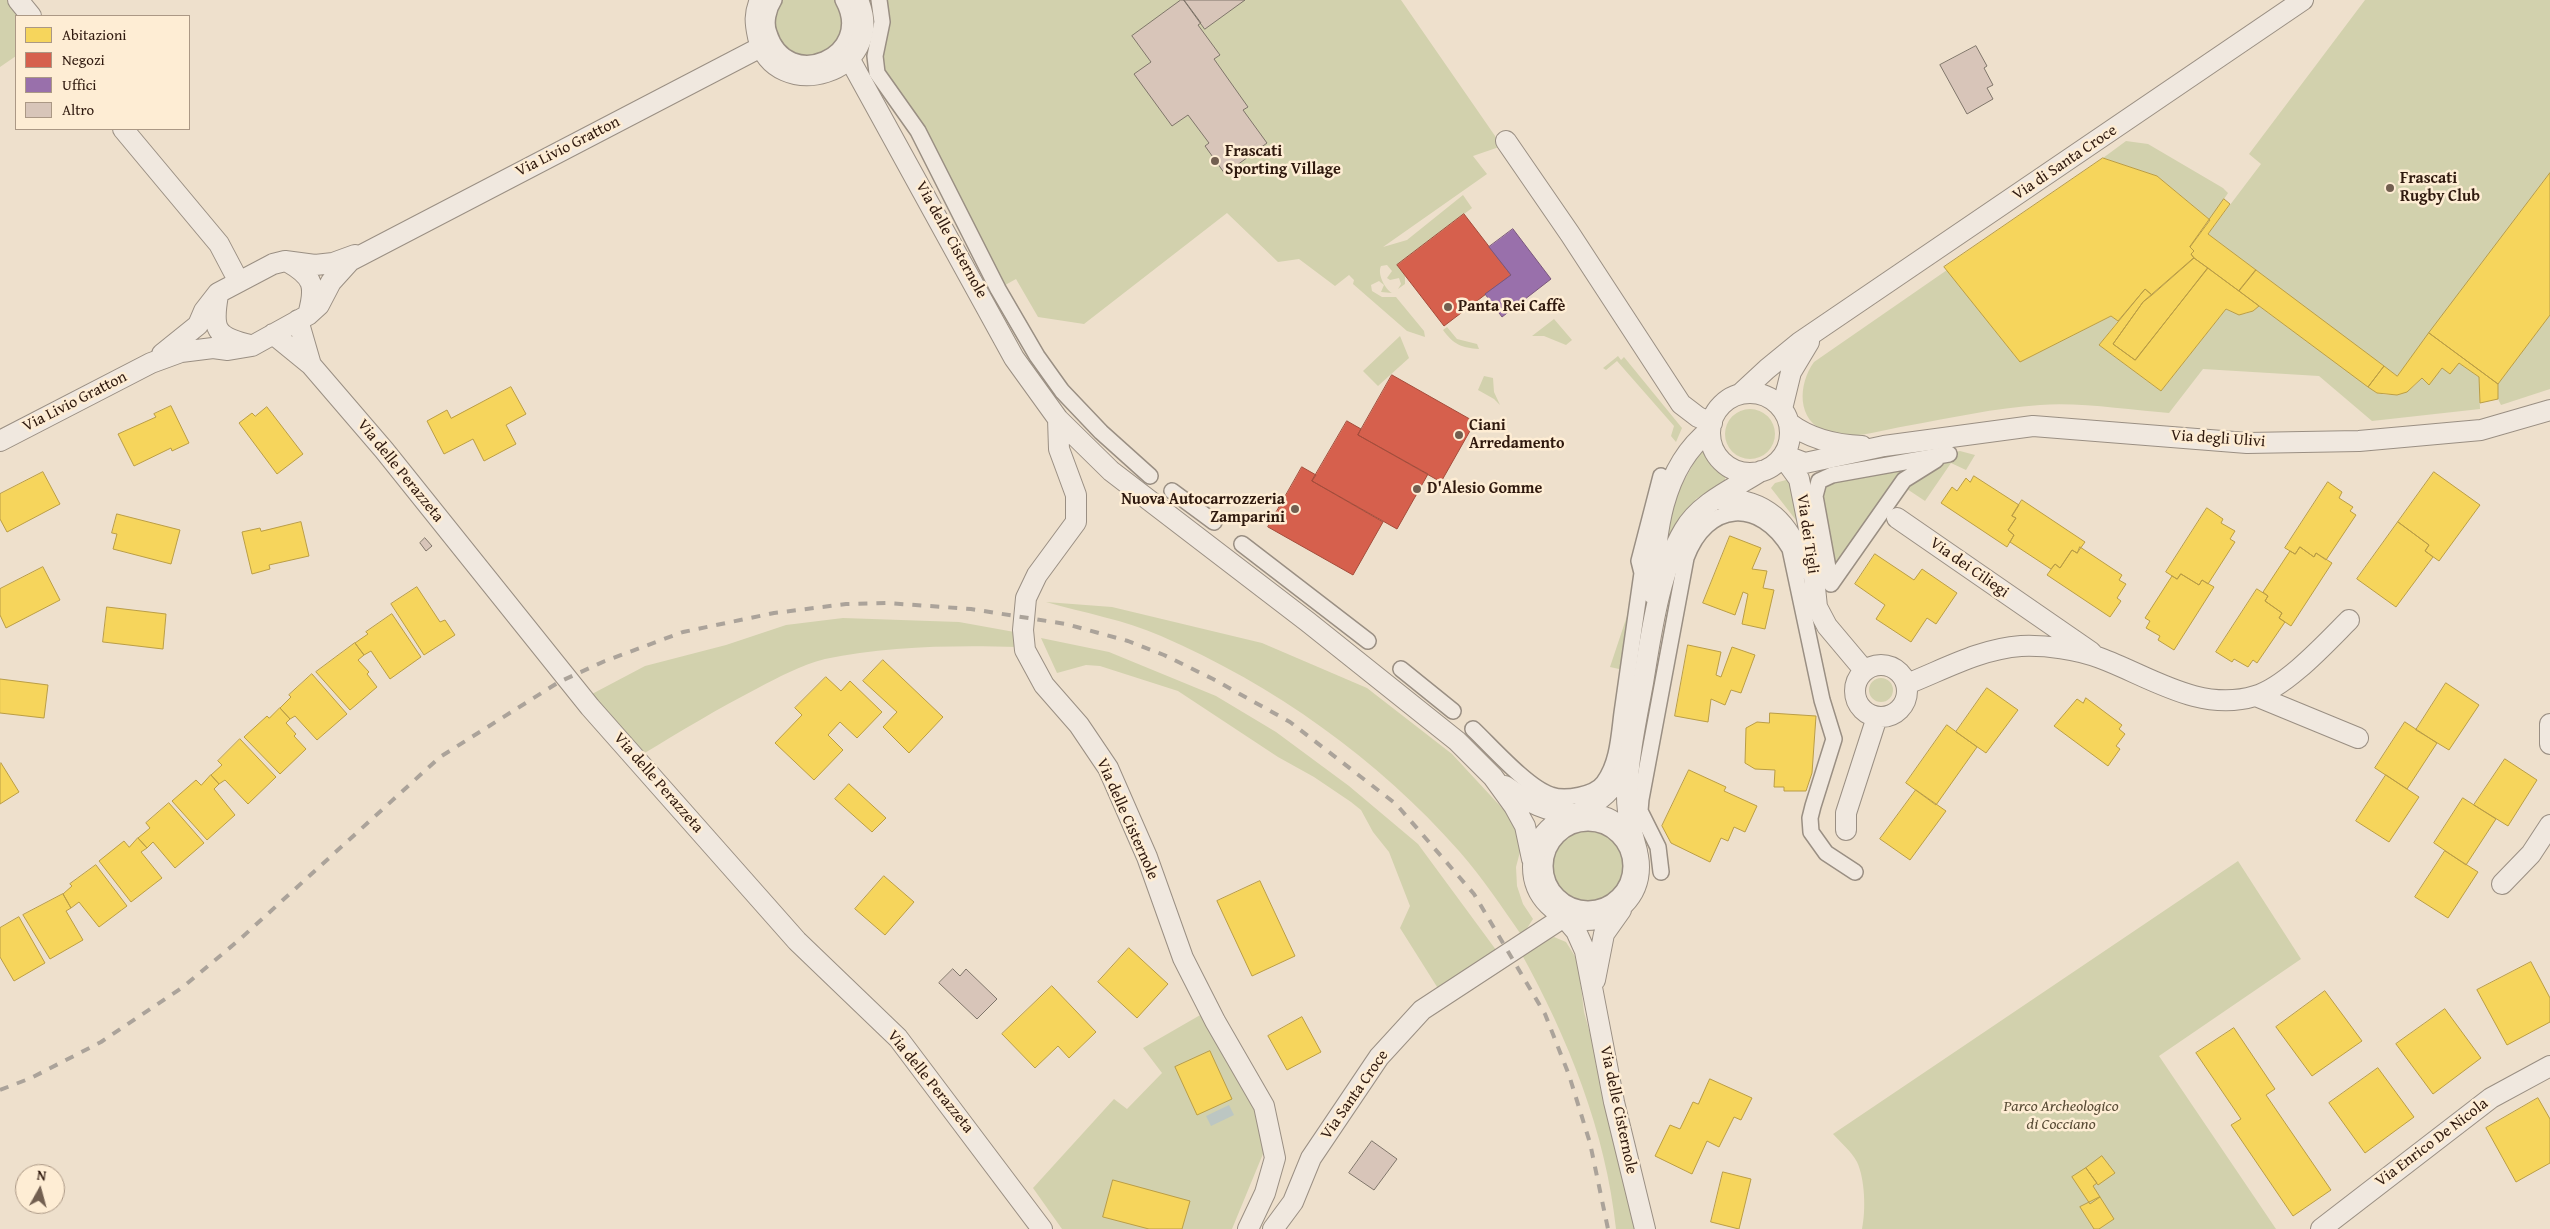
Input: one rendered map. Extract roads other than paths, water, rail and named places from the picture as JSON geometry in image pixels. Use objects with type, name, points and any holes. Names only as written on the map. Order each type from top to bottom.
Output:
[{"type":"street","points":[[18,0],[30,15]]},
{"type":"street","points":[[760,0],[755,23],[760,47],[776,65],[794,74],[820,75],[833,71],[850,58],[862,39],[864,14],[858,0]]},
{"type":"street","points":[[774,0],[768,16],[768,30],[772,42],[779,52],[789,59],[813,64],[835,54],[844,44],[850,21],[843,0]]},
{"type":"street","points":[[879,0],[882,22],[875,56],[877,73],[918,131],[1002,298],[1037,356],[1072,402],[1119,449],[1150,476]]},
{"type":"street","name":"Via di Santa Croce","points":[[1826,326],[2303,0]]},
{"type":"street","name":"Via Livio Gratton","points":[[0,441],[151,364],[181,352],[213,348],[228,350],[252,346],[303,318],[319,305],[331,282],[350,261],[760,47]]},
{"type":"street","name":"Via delle Cisternole","points":[[850,58],[1014,358],[1058,419],[1110,471],[1398,693],[1457,741],[1493,777],[1514,806],[1525,826],[1532,859],[1534,881],[1544,902],[1564,917],[1576,931],[1585,952],[1614,1102],[1646,1229]]},
{"type":"street","points":[[124,130],[247,277]]},
{"type":"street","points":[[1506,141],[1570,234],[1681,404],[1711,426]]},
{"type":"street","name":"Via Livio Gratton","points":[[151,364],[198,325],[204,311],[218,293],[247,277],[285,260],[315,265],[333,263],[374,248]]},
{"type":"street","points":[[285,260],[305,271],[311,281],[313,296],[303,318]]},
{"type":"street","points":[[218,293],[214,318],[219,332],[232,341],[252,346]]},
{"type":"street","name":"Via delle Perazzeta","points":[[303,318],[311,366],[384,450],[590,707],[797,941],[898,1038],[1042,1229]]},
{"type":"street","points":[[1761,471],[1736,470],[1725,464],[1714,449],[1711,426],[1715,414],[1725,401],[1740,394],[1766,369],[1800,342],[1826,326]]},
{"type":"street","points":[[1637,851],[1629,821],[1627,796],[1631,751],[1651,638],[1672,556],[1684,529],[1714,500],[1761,471],[1771,468],[1784,456],[1790,436],[1786,416],[1791,372],[1805,346],[1826,326]]},
{"type":"street","points":[[273,334],[311,366]]},
{"type":"street","points":[[1740,394],[1756,393],[1771,398],[1786,416]]},
{"type":"street","name":"Via degli Ulivi","points":[[1784,456],[1805,463],[1884,446],[2033,426],[2247,443],[2359,441],[2481,430],[2550,410]]},
{"type":"street","name":"Via degli Ulivi","points":[[1786,416],[1808,436],[1843,446],[1884,446]]},
{"type":"street","name":"Via delle Cisternole","points":[[1058,419],[1059,449],[1076,495],[1076,522],[1037,575],[1026,598],[1023,630],[1025,650],[1044,685],[1078,725],[1108,768],[1147,858],[1183,958],[1215,1021],[1264,1106],[1275,1158],[1265,1193],[1248,1229]]},
{"type":"street","points":[[1651,638],[1657,529],[1668,493],[1680,465],[1696,440],[1711,426]]},
{"type":"street","points":[[1949,454],[1924,466],[1904,480],[1831,584],[1815,496],[1819,481],[1832,474],[1949,454]]},
{"type":"street","name":"Via dei Tigli","points":[[1784,456],[1799,479],[1809,529],[1817,607],[1827,626],[1864,670]]},
{"type":"street","points":[[1473,729],[1536,788],[1551,795],[1580,795],[1599,788],[1603,784],[1611,770],[1620,735],[1642,573],[1639,561],[1661,476]]},
{"type":"street","points":[[1172,491],[1214,522]]},
{"type":"street","name":"Via dei Tigli","points":[[1714,500],[1744,501],[1760,506],[1772,514],[1786,528],[1799,549],[1814,587]]},
{"type":"street","points":[[1660,872],[1658,847],[1640,811],[1640,799],[1686,558],[1692,541],[1702,528],[1717,517],[1734,514],[1752,515],[1768,523],[1781,534],[1790,550],[1822,700],[1834,739],[1810,818],[1811,832],[1826,853],[1854,872]]},
{"type":"street","name":"Via dei Ciliegi","points":[[1897,518],[2099,658]]},
{"type":"street","points":[[1242,544],[1368,641]]},
{"type":"street","points":[[1907,684],[1980,652],[2022,646],[2055,648],[2099,658],[2151,682],[2204,698],[2231,700],[2256,696],[2276,686],[2302,665],[2349,620]]},
{"type":"street","points":[[1874,665],[1889,666],[1902,675],[1907,684],[1908,695],[1904,704],[1897,712],[1888,717],[1877,718],[1867,714],[1859,708],[1855,698],[1854,687],[1858,678],[1864,670],[1874,665]]},
{"type":"street","points":[[1402,669],[1453,711]]},
{"type":"street","points":[[2256,696],[2358,738]]},
{"type":"street","points":[[1846,830],[1846,813],[1877,718]]},
{"type":"street","points":[[2550,724],[2550,744]]},
{"type":"street","points":[[1532,859],[1539,840],[1546,830],[1607,796],[1619,780],[1631,751]]},
{"type":"street","name":"Via delle Cisternole","points":[[1493,777],[1536,806],[1555,813],[1600,816],[1618,824],[1628,834],[1637,851],[1640,868],[1635,890],[1627,894],[1604,934],[1594,991]]},
{"type":"street","points":[[1564,917],[1579,921],[1598,920],[1611,915],[1627,894],[1631,871],[1631,856],[1625,842],[1615,831],[1602,824],[1587,822],[1572,825],[1560,832],[1550,843],[1545,857],[1545,872],[1552,890],[1567,904],[1580,908],[1594,909],[1607,905],[1618,897],[1627,894]]},
{"type":"street","points":[[2502,884],[2530,854],[2550,825]]},
{"type":"street","name":"Via Santa Croce","points":[[1273,1229],[1293,1202],[1311,1158],[1379,1057],[1422,1010],[1564,917]]},
{"type":"street","name":"Via Enrico De Nicola","points":[[2321,1229],[2491,1098],[2550,1066]]},
{"type":"railway","points":[[0,1090],[31,1078],[101,1042],[183,987],[239,940],[440,757],[559,682],[605,661],[683,632],[774,613],[846,604],[887,603],[971,609],[1066,624],[1128,641],[1164,655],[1213,679],[1290,722],[1396,804],[1474,894],[1545,1014],[1569,1075],[1590,1143],[1608,1229]]},
{"type":"place","name":"Frascati Sporting Village","points":[[1215,161]]},
{"type":"place","name":"Frascati Rugby Club","points":[[2390,188]]},
{"type":"place","name":"Panta Rei Caffè","points":[[1448,307]]},
{"type":"place","name":"Ciani Arredamento","points":[[1459,435]]},
{"type":"place","name":"D'Alesio Gomme","points":[[1417,489]]},
{"type":"place","name":"Nuova Autocarrozzeria Zamparini","points":[[1295,509]]},
{"type":"park label","name":"Parco Archeologico di Cocciano","points":[[2061,1116]]}]
